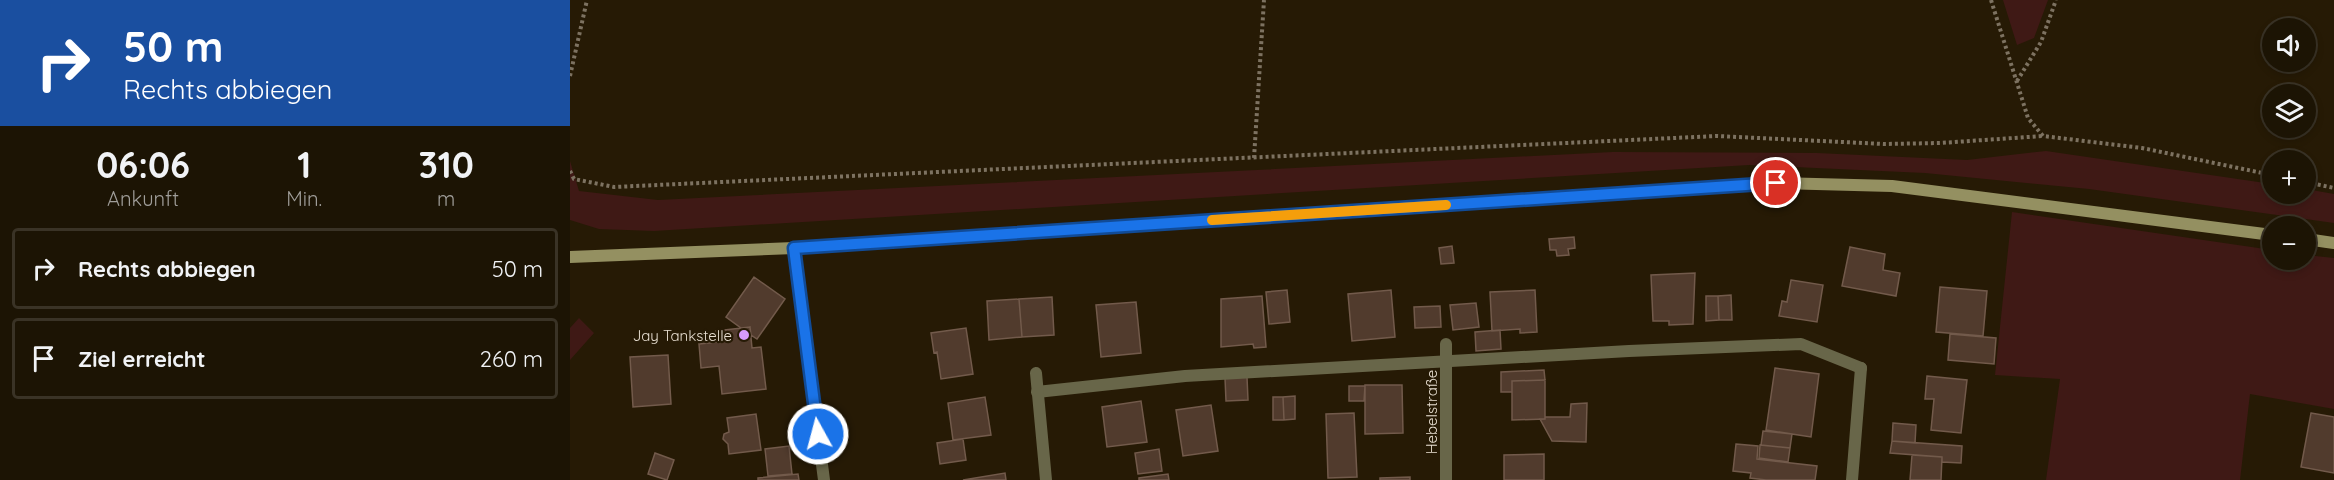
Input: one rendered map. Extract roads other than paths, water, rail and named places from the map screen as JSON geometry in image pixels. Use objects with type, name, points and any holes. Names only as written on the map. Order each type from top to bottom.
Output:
[{"type":"street","points":[[570,257],[794,248],[1776,183],[1892,186],[2262,234]]},
{"type":"street","points":[[2316,240],[2334,243]]},
{"type":"street","points":[[794,248],[824,480]]},
{"type":"street","name":"Hebelstraße","points":[[1446,344],[1446,480]]},
{"type":"street","points":[[1037,392],[1185,376],[1801,344],[1862,368],[1852,480]]},
{"type":"street","points":[[1036,373],[1046,480]]},
{"type":"place","name":"Jay Tankstelle","points":[[744,335]]}]
